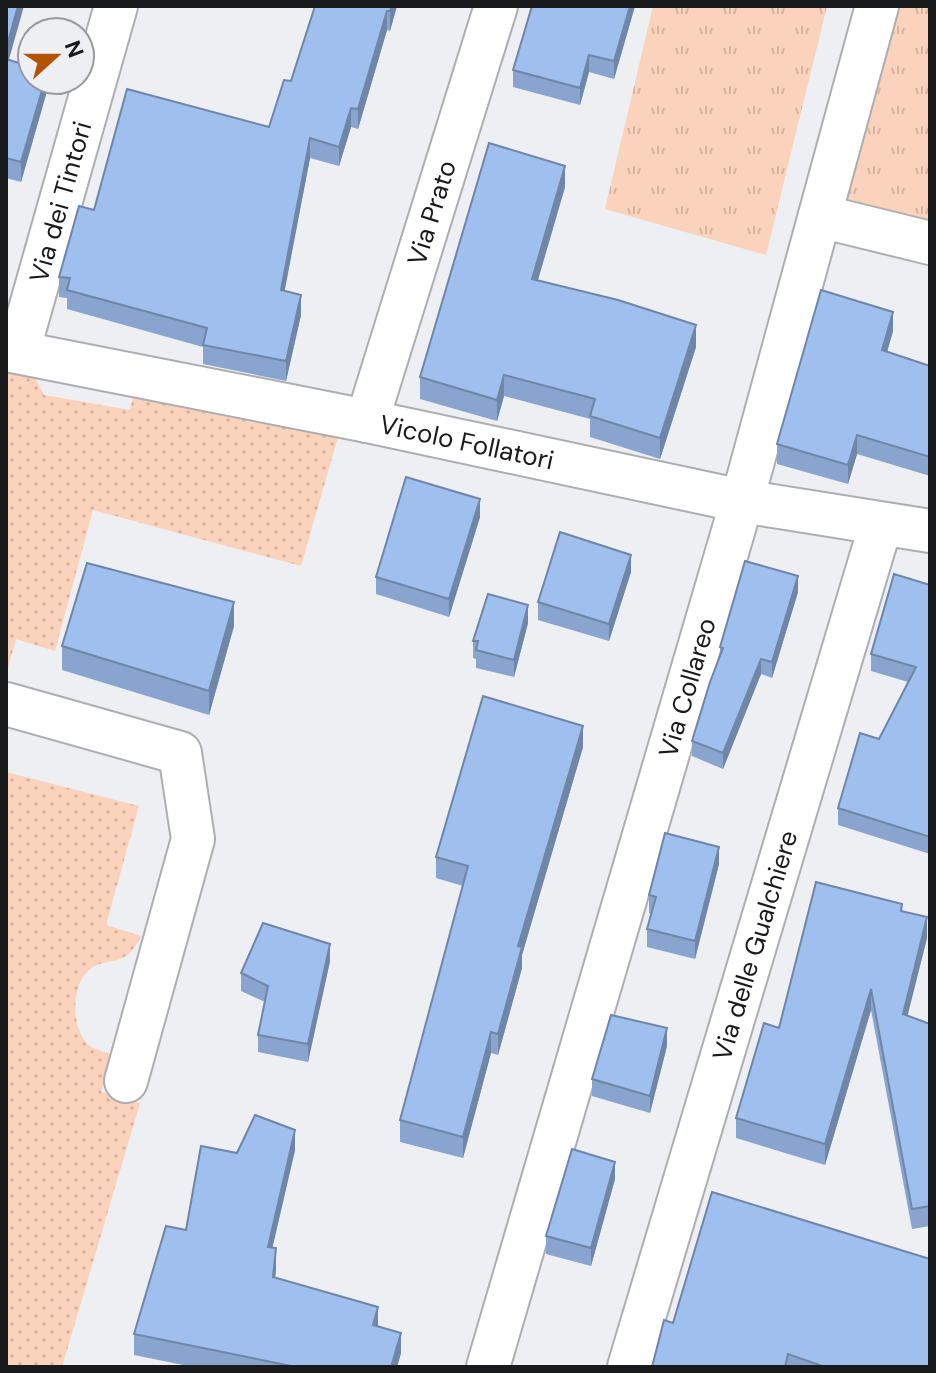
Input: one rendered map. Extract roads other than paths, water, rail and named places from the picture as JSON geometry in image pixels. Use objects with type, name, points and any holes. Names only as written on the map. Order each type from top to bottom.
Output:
[{"type":"street","name":"Via dei Tintori","points":[[12,351],[116,6]]},
{"type":"street","name":"Via Prato","points":[[367,421],[496,6]]},
{"type":"street","name":"Via Collareo","points":[[488,1367],[742,501],[877,6]]},
{"type":"street","points":[[820,216],[930,243]]},
{"type":"street","name":"Vicolo Follatori","points":[[12,351],[367,421],[742,501],[930,531]]},
{"type":"street","name":"Via delle Gualchiere","points":[[629,1367],[881,524]]},
{"type":"street","points":[[6,704],[180,753],[193,839],[126,1081]]}]
